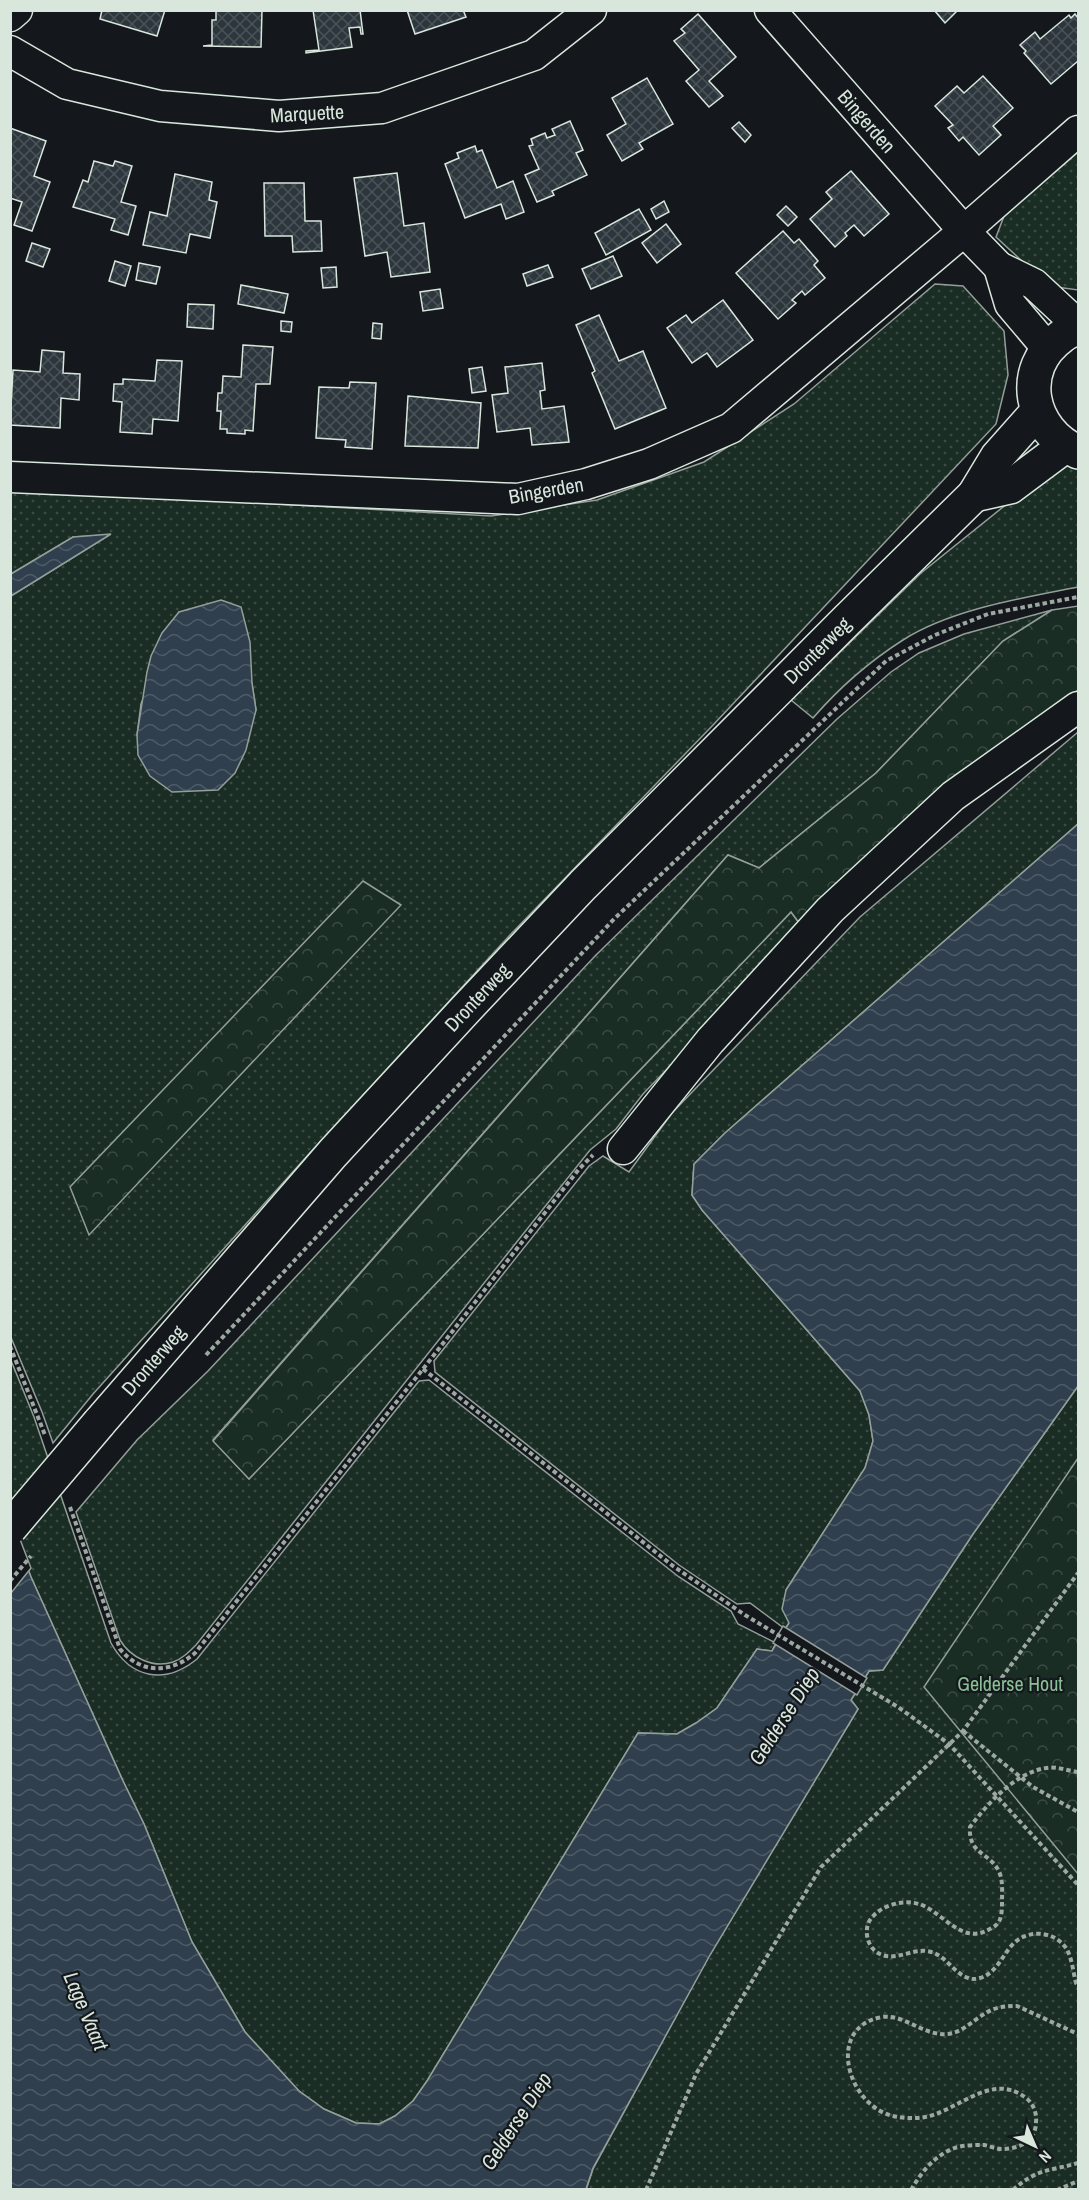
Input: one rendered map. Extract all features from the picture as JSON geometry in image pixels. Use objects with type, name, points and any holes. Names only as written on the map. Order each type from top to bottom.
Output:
[{"type":"main road","points":[[974,495],[1011,487],[1072,449],[1048,431],[1037,412],[1034,379],[1039,363],[1048,349],[1062,335],[1078,326]]},
{"type":"main road","name":"Dronterweg","points":[[10,1528],[333,1153],[480,993],[583,885],[974,495],[997,457],[1037,412]]},
{"type":"street","points":[[10,16],[17,10]]},
{"type":"street","name":"Marquette","points":[[10,51],[67,84],[148,104],[279,116],[382,108],[534,55],[591,10]]},
{"type":"street","name":"Bingerden","points":[[770,10],[964,231],[999,267],[1034,284],[1078,326]]},
{"type":"street","name":"Bingerden","points":[[10,477],[518,499],[586,484],[649,464],[731,428],[1078,132]]},
{"type":"street","name":"Bingerden","points":[[999,267],[1010,304],[1048,349]]},
{"type":"street","points":[[623,1149],[710,1041],[830,910],[953,796],[1078,707]]},
{"type":"path","name":"Dronterweg","points":[[201,1360],[614,919],[886,662],[935,635],[988,614],[1078,597]]},
{"type":"path","points":[[69,1505],[120,1649],[132,1661],[152,1669],[159,1670],[178,1665],[195,1653],[423,1370],[579,1169],[603,1146],[623,1149]]},
{"type":"path","points":[[10,1346],[46,1437]]},
{"type":"path","points":[[423,1370],[673,1566],[745,1615],[898,1707],[949,1744],[1078,1885]]},
{"type":"path","points":[[646,2190],[696,2074],[820,1867],[963,1731],[1078,1573]]},
{"type":"path","points":[[963,1731],[1020,1778],[1078,1812]]},
{"type":"path","points":[[1078,1772],[1048,1767],[1020,1778],[998,1796],[970,1827],[971,1843],[977,1851],[993,1863],[1001,1876],[1002,1910],[998,1923],[982,1933],[970,1933],[953,1926],[926,1906],[908,1902],[896,1904],[874,1915],[867,1926],[867,1936],[871,1946],[882,1956],[889,1957],[920,1950],[931,1951],[948,1962],[958,1973],[978,1979],[993,1971],[1014,1943],[1024,1936],[1047,1934],[1067,1949],[1078,1985]]},
{"type":"path","points":[[910,2190],[930,2164],[953,2149],[984,2145],[1008,2149],[1025,2144],[1035,2129],[1035,2110],[1030,2101],[1020,2093],[997,2089],[984,2092],[925,2117],[907,2118],[890,2115],[866,2100],[857,2090],[851,2078],[848,2049],[852,2037],[861,2026],[873,2019],[887,2017],[903,2020],[926,2031],[944,2035],[957,2033],[987,2012],[1007,2006],[1017,2006],[1078,2034]]},
{"type":"path","points":[[1013,2190],[1038,2172],[1078,2163]]},
{"type":"path","points":[[1057,2190],[1078,2181]]},
{"type":"green space","points":[[1078,145],[1078,290],[1049,286],[996,237],[1006,211]]},
{"type":"green space","points":[[935,284],[963,286],[1004,331],[1008,375],[996,424],[714,724],[510,935],[308,1155],[93,1394],[53,1443],[10,1335],[11,596],[109,535],[73,537],[11,574],[10,489],[491,516],[597,500],[704,462],[794,404]],"holes":[[[179,612],[252,683],[256,710],[137,735],[141,704]]]},
{"type":"green space","points":[[1078,463],[1078,587],[988,606],[922,629],[867,666],[813,718],[791,700],[921,573],[1049,470]]},
{"type":"green space","points":[[1078,606],[1078,690],[922,806],[800,924],[791,912],[249,1479],[213,1441],[728,855],[759,868],[876,773],[1003,641],[1052,610]]},
{"type":"green space","points":[[1052,610],[1003,641],[876,773],[759,868],[728,855],[213,1440],[249,1479],[791,912],[800,924],[724,1010],[643,1094],[616,1129],[590,1150],[196,1645],[179,1659],[165,1664],[150,1663],[130,1652],[120,1640],[76,1512],[137,1440],[208,1371],[595,956],[837,719],[891,672],[919,653],[964,634]]},
{"type":"green space","points":[[1078,732],[1078,824],[725,1133],[694,1164],[692,1195],[702,1210],[860,1391],[869,1415],[873,1441],[865,1468],[786,1590],[789,1623],[785,1629],[750,1603],[737,1604],[679,1565],[435,1372],[434,1361],[589,1166],[603,1156],[629,1172],[672,1113],[860,917]]},
{"type":"green space","points":[[363,881],[401,905],[89,1235],[70,1187]]},
{"type":"green space","points":[[10,1358],[34,1417],[111,1643],[128,1664],[139,1671],[161,1675],[173,1673],[197,1659],[419,1381],[429,1380],[679,1577],[731,1611],[738,1624],[776,1643],[772,1651],[757,1649],[717,1708],[696,1723],[677,1734],[638,1733],[427,2081],[413,2101],[395,2116],[380,2124],[356,2123],[324,2109],[299,2091],[245,2032],[192,1942],[144,1824],[31,1577],[11,1523]]},
{"type":"green space","points":[[1078,1386],[1078,2189],[586,2190],[593,2169],[710,1954],[858,1709],[851,1700],[869,1671],[883,1670],[973,1534]]},
{"type":"green space","name":"Gelderse Hout","points":[[1078,1458],[1078,1874],[924,1687]]},
{"type":"water","points":[[111,534],[11,596],[11,574],[73,537]]},
{"type":"water","points":[[221,600],[241,607],[250,642],[256,710],[246,750],[235,773],[218,790],[172,792],[150,776],[138,755],[137,735],[151,656],[162,633],[179,612]]},
{"type":"water","points":[[1078,824],[1078,1386],[973,1534],[883,1670],[869,1671],[851,1700],[858,1709],[710,1955],[593,2168],[586,2189],[11,2189],[10,1523],[31,1577],[144,1824],[192,1942],[245,2032],[299,2091],[324,2109],[356,2123],[379,2124],[395,2116],[413,2101],[427,2081],[638,1733],[677,1734],[696,1723],[717,1708],[757,1649],[772,1651],[789,1623],[782,1609],[786,1590],[865,1468],[873,1441],[869,1415],[860,1391],[702,1210],[692,1195],[694,1164],[725,1133]]},
{"type":"pier","points":[[10,1520],[13,1521],[31,1568],[11,1593]]},
{"type":"pier","points":[[783,1626],[867,1678],[857,1695],[773,1643]]},
{"type":"building","points":[[102,10],[165,10],[157,36],[100,19]]},
{"type":"building","points":[[216,10],[262,10],[261,47],[203,46],[212,45],[212,20],[216,20]]},
{"type":"building","points":[[313,10],[360,10],[363,34],[361,34],[360,27],[349,28],[352,47],[306,53],[306,51],[319,50]]},
{"type":"building","points":[[407,10],[463,10],[466,17],[415,34]]},
{"type":"building","points":[[934,10],[958,10],[945,23]]},
{"type":"building","points":[[698,14],[736,57],[709,81],[723,96],[709,107],[686,81],[699,70],[674,41],[685,33],[681,29]]},
{"type":"building","points":[[1075,14],[1078,18],[1078,61],[1051,84],[1024,53],[1026,51],[1020,45],[1035,32],[1040,39],[1069,15],[1071,18]]},
{"type":"building","points":[[983,76],[1013,108],[993,126],[1001,135],[979,155],[963,137],[959,141],[948,128],[953,125],[935,106],[957,86],[964,93]]},
{"type":"building","points":[[647,78],[673,124],[639,143],[643,149],[622,161],[607,135],[626,124],[612,98]]},
{"type":"building","points":[[570,121],[583,150],[576,153],[587,175],[552,191],[554,195],[537,202],[525,175],[539,169],[529,146],[533,145],[531,139],[545,133],[547,138],[555,135],[552,129]]},
{"type":"building","points":[[739,122],[751,135],[745,142],[732,128]]},
{"type":"building","points":[[10,128],[46,141],[34,176],[50,182],[32,231],[14,225],[22,202],[10,198]]},
{"type":"building","points":[[475,146],[477,152],[482,150],[497,188],[513,181],[524,212],[506,219],[501,204],[465,218],[445,164],[459,158],[457,153]]},
{"type":"building","points":[[94,161],[113,166],[115,161],[132,166],[121,202],[136,206],[128,235],[111,230],[115,219],[73,207],[83,180],[88,182]]},
{"type":"building","points":[[851,171],[889,214],[864,236],[854,225],[845,233],[847,236],[835,247],[810,219],[832,199],[826,192]]},
{"type":"building","points":[[397,173],[404,226],[424,223],[430,272],[391,277],[387,252],[365,256],[354,178]]},
{"type":"building","points":[[175,174],[212,182],[209,200],[217,202],[210,238],[190,234],[186,253],[143,245],[150,212],[167,216]]},
{"type":"building","points":[[264,183],[304,183],[305,221],[321,221],[322,251],[293,252],[292,236],[265,236]]},
{"type":"building","points":[[664,201],[669,212],[656,219],[651,209]]},
{"type":"building","points":[[786,206],[797,217],[788,226],[777,215]]},
{"type":"building","points":[[639,209],[651,230],[606,255],[595,233]]},
{"type":"building","points":[[666,224],[681,244],[657,263],[642,243]]},
{"type":"building","points":[[783,231],[794,243],[799,239],[818,261],[814,265],[825,278],[805,295],[802,291],[792,300],[796,303],[778,319],[736,273]]},
{"type":"building","points":[[32,243],[50,249],[43,267],[26,261]]},
{"type":"building","points":[[613,256],[622,276],[591,289],[582,269]]},
{"type":"building","points":[[115,261],[131,266],[125,286],[109,281]]},
{"type":"building","points":[[139,263],[160,267],[156,284],[136,280]]},
{"type":"building","points":[[548,265],[553,277],[527,286],[523,274]]},
{"type":"building","points":[[336,267],[337,287],[323,288],[321,268]]},
{"type":"building","points":[[241,285],[288,294],[284,313],[238,304]]},
{"type":"building","points":[[440,289],[443,308],[423,311],[420,292]]},
{"type":"building","points":[[723,300],[753,340],[717,367],[707,353],[692,363],[667,328],[686,315],[692,323]]},
{"type":"building","points":[[188,304],[214,305],[213,329],[187,327]]},
{"type":"building","points":[[599,315],[619,361],[643,351],[666,408],[615,429],[592,373],[595,371],[576,325]]},
{"type":"building","points":[[281,321],[292,322],[291,332],[281,331]]},
{"type":"building","points":[[373,323],[382,324],[381,339],[372,338]]},
{"type":"building","points":[[243,345],[273,347],[270,384],[256,384],[253,431],[245,430],[245,434],[227,433],[227,429],[220,429],[221,411],[217,411],[218,393],[222,393],[223,376],[241,377]]},
{"type":"building","points":[[42,350],[64,352],[63,373],[80,374],[79,400],[61,398],[60,428],[10,425],[13,370],[40,372]]},
{"type":"building","points":[[157,360],[182,361],[178,421],[153,419],[152,434],[120,432],[122,402],[113,401],[114,384],[123,384],[123,379],[155,381]]},
{"type":"building","points":[[542,363],[545,390],[540,391],[542,409],[564,406],[569,442],[532,445],[530,428],[497,432],[492,395],[508,393],[505,367]]},
{"type":"building","points":[[482,367],[486,391],[472,393],[469,369]]},
{"type":"building","points":[[350,382],[376,383],[372,449],[345,447],[346,440],[316,438],[319,387],[349,388]]},
{"type":"building","points":[[408,396],[481,403],[478,448],[405,446]]},
{"type":"water label","name":"Gelderse Diep","points":[[784,1716]]},
{"type":"water label","name":"Lage Vaart","points":[[86,2011]]},
{"type":"water label","name":"Gelderse Diep","points":[[516,2121]]}]
